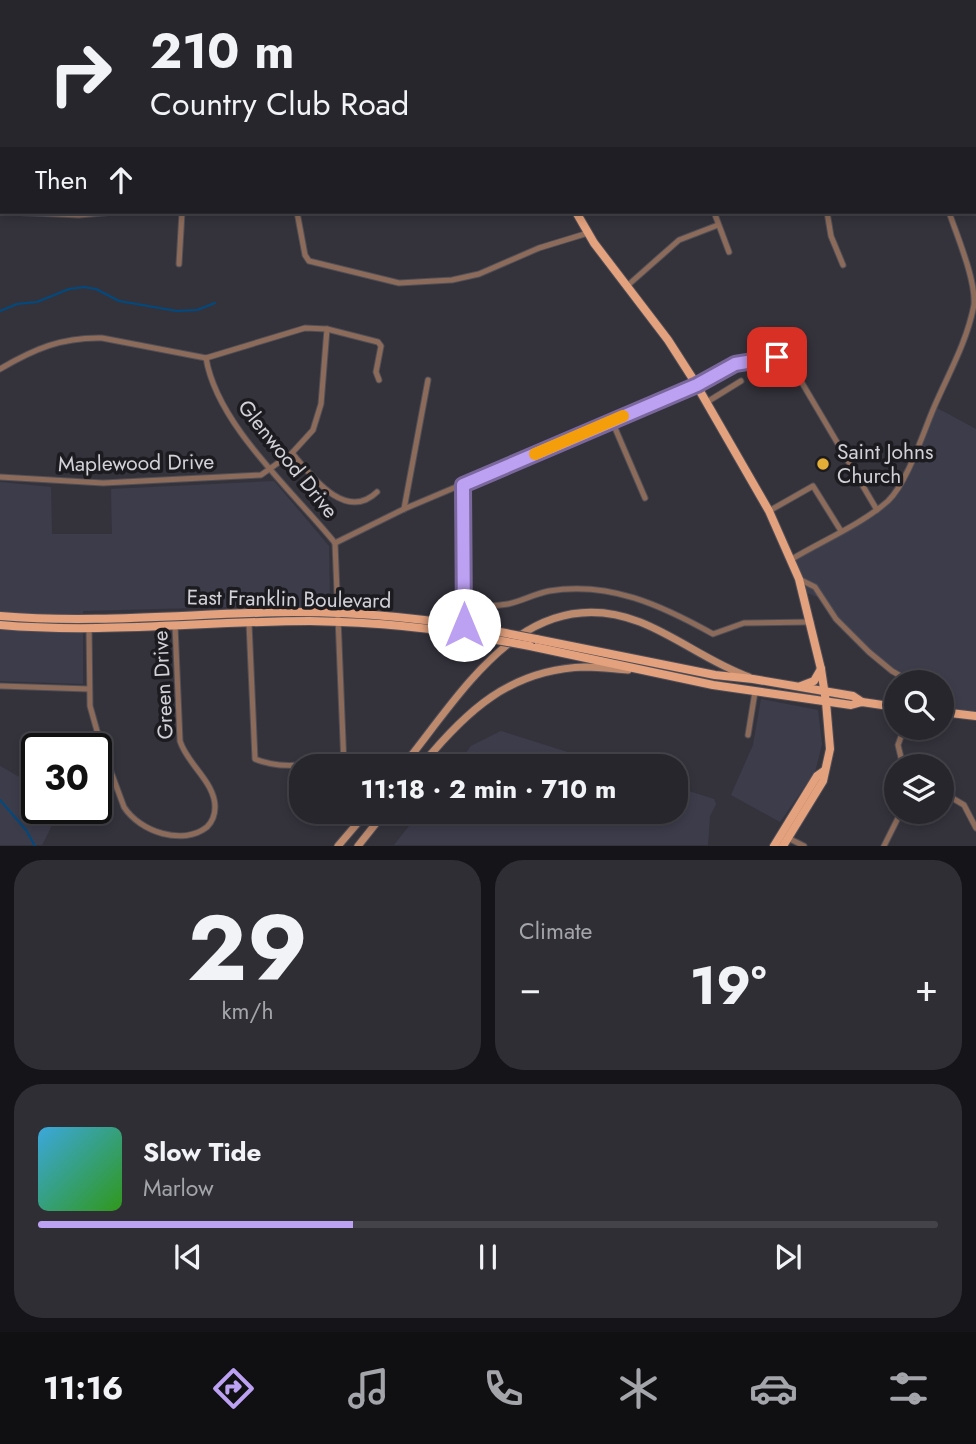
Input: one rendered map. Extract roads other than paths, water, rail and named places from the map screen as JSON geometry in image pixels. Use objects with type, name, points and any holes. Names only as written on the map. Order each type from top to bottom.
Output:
[{"type":"main road","points":[[577,214],[697,385],[769,510],[799,579],[821,669],[830,744],[824,771],[817,776],[783,841],[774,845]]},
{"type":"main road","name":"East Franklin Boulevard","points":[[0,616],[123,618],[296,612],[533,643],[853,696],[862,702]]},
{"type":"main road","points":[[413,754],[502,647],[535,625],[562,616],[597,612],[625,617],[655,628],[706,657],[753,679]]},
{"type":"main road","name":"East Franklin Boulevard","points":[[0,625],[89,628],[338,618],[415,619],[500,632],[643,671],[755,692],[851,705],[862,702],[884,705]]},
{"type":"main road","points":[[432,754],[465,716],[514,684],[542,674],[573,668],[643,671]]},
{"type":"main road","points":[[798,687],[814,681],[821,669]]},
{"type":"main road","points":[[954,713],[976,716]]},
{"type":"main road","points":[[358,845],[375,824]]},
{"type":"main road","points":[[338,845],[356,826]]},
{"type":"street","points":[[55,214],[91,214]]},
{"type":"street","points":[[179,264],[182,214]]},
{"type":"street","points":[[297,214],[305,255],[309,261],[398,283],[466,278],[539,248],[588,233]]},
{"type":"street","points":[[715,214],[729,253]]},
{"type":"street","points":[[827,214],[834,246],[843,265]]},
{"type":"street","points":[[792,559],[877,510],[899,487],[962,349],[974,305],[968,268],[950,214]]},
{"type":"street","points":[[627,286],[679,240],[718,225]]},
{"type":"street","points":[[968,268],[976,265]]},
{"type":"street","points":[[0,369],[42,347],[62,341],[102,338],[206,358],[304,328],[327,329],[378,342],[381,346],[376,372],[379,380]]},
{"type":"street","points":[[271,470],[292,453],[313,430],[321,404],[327,329]]},
{"type":"street","points":[[343,754],[335,542],[404,509],[697,385],[740,362],[786,354],[877,510]]},
{"type":"street","name":"Glenwood Drive","points":[[206,358],[217,393],[230,416],[271,470],[335,542]]},
{"type":"street","points":[[404,509],[428,380]]},
{"type":"street","points":[[707,402],[741,381]]},
{"type":"street","points":[[612,421],[645,498]]},
{"type":"street","points":[[292,453],[318,484],[337,497],[362,500],[377,492]]},
{"type":"street","name":"Maplewood Drive","points":[[0,477],[103,483],[261,475],[271,470]]},
{"type":"street","points":[[463,485],[464,625]]},
{"type":"street","points":[[769,510],[813,486],[841,531]]},
{"type":"street","points":[[799,579],[815,587],[836,619],[891,670]]},
{"type":"street","points":[[464,604],[499,606],[536,593],[569,588],[597,589],[650,603],[713,634],[744,622],[811,622]]},
{"type":"street","name":"Green Drive","points":[[89,689],[95,725],[118,793],[129,815],[139,825],[154,833],[174,839],[194,837],[210,824],[215,805],[208,786],[183,751],[180,741],[175,616]]},
{"type":"street","points":[[249,623],[255,759],[289,764]]},
{"type":"street","points":[[0,686],[89,689],[89,628]]},
{"type":"street","points":[[748,735],[755,692]]},
{"type":"street","points":[[954,799],[964,805],[976,828]]},
{"type":"street","points":[[884,845],[895,824]]},
{"type":"street","points":[[783,841],[804,845]]},
{"type":"waterway","points":[[0,311],[17,304],[37,302],[69,289],[84,287],[96,289],[119,301],[177,311],[197,310],[215,303]]},
{"type":"waterway","points":[[0,800],[26,830],[35,846]]},
{"type":"place","name":"Saint Johns Church","points":[[823,464]]}]
